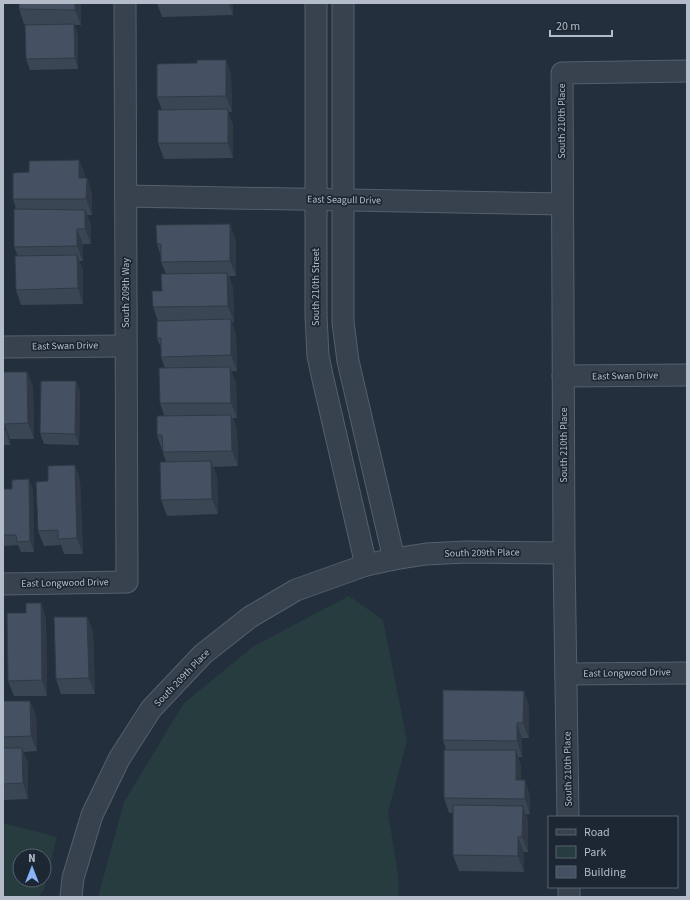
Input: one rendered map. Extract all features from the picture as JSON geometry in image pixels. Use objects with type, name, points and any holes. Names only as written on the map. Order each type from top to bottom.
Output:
[{"type":"street","name":"South 209th Way","points":[[125,3],[127,582]]},
{"type":"street","name":"South 210th Street","points":[[316,3],[316,315],[318,356],[366,565]]},
{"type":"street","points":[[343,3],[344,338],[394,559]]},
{"type":"street","name":"South 210th Place","points":[[568,816],[564,553],[562,73],[687,71]]},
{"type":"street","name":"East Seagull Drive","points":[[126,196],[562,204]]},
{"type":"street","name":"East Swan Drive","points":[[3,347],[126,346]]},
{"type":"street","name":"East Swan Drive","points":[[563,376],[687,375]]},
{"type":"street","name":"South 209th Place","points":[[71,897],[73,878],[92,815],[120,759],[152,710],[203,654],[250,617],[296,590],[366,565],[394,559],[426,554],[465,552],[564,553]]},
{"type":"street","name":"East Longwood Drive","points":[[3,584],[127,582]]},
{"type":"street","name":"East Longwood Drive","points":[[566,674],[687,673]]},
{"type":"green space","points":[[349,596],[383,620],[407,741],[388,812],[398,875],[399,897],[98,897],[124,802],[184,703],[254,646]]},
{"type":"green space","points":[[3,823],[57,837],[52,857],[52,848],[12,848],[12,888],[44,888],[38,897],[3,897]]},
{"type":"building","points":[[19,3],[75,3],[75,10],[19,9]]},
{"type":"building","points":[[74,24],[75,58],[26,59],[25,25]]},
{"type":"building","points":[[197,60],[226,60],[226,96],[157,97],[157,64],[197,63]]},
{"type":"building","points":[[228,109],[228,143],[158,143],[158,110]]},
{"type":"building","points":[[79,160],[79,178],[87,178],[86,199],[13,199],[13,173],[29,172],[29,161]]},
{"type":"building","points":[[14,209],[85,210],[85,229],[77,229],[77,246],[14,247]]},
{"type":"building","points":[[230,224],[230,261],[161,262],[161,244],[157,244],[156,225]]},
{"type":"building","points":[[77,255],[78,288],[16,290],[15,256]]},
{"type":"building","points":[[227,273],[228,306],[153,307],[152,291],[162,291],[161,274]]},
{"type":"building","points":[[231,319],[231,355],[161,357],[161,338],[157,338],[157,321]]},
{"type":"building","points":[[230,367],[231,403],[160,403],[159,368]]},
{"type":"building","points":[[3,372],[27,372],[28,423],[5,424],[5,429],[3,429]]},
{"type":"building","points":[[41,381],[76,381],[75,434],[40,433]]},
{"type":"building","points":[[231,415],[232,451],[163,452],[162,435],[157,435],[157,416]]},
{"type":"building","points":[[211,461],[212,499],[161,500],[160,462]]},
{"type":"building","points":[[75,465],[77,538],[58,539],[58,530],[38,531],[36,482],[48,481],[48,466]]},
{"type":"building","points":[[29,479],[30,541],[17,542],[16,535],[3,535],[3,489],[12,489],[12,480]]},
{"type":"building","points":[[26,603],[41,603],[42,680],[8,681],[7,613],[26,613]]},
{"type":"building","points":[[54,617],[87,617],[89,678],[56,679]]},
{"type":"building","points":[[443,690],[524,691],[523,723],[517,723],[517,741],[443,740]]},
{"type":"building","points":[[3,701],[30,701],[31,736],[3,737]]},
{"type":"building","points":[[3,748],[22,748],[23,783],[3,784]]},
{"type":"building","points":[[444,750],[516,750],[516,780],[525,780],[525,799],[444,798]]},
{"type":"building","points":[[453,805],[523,806],[522,837],[518,837],[518,856],[453,855]]}]
